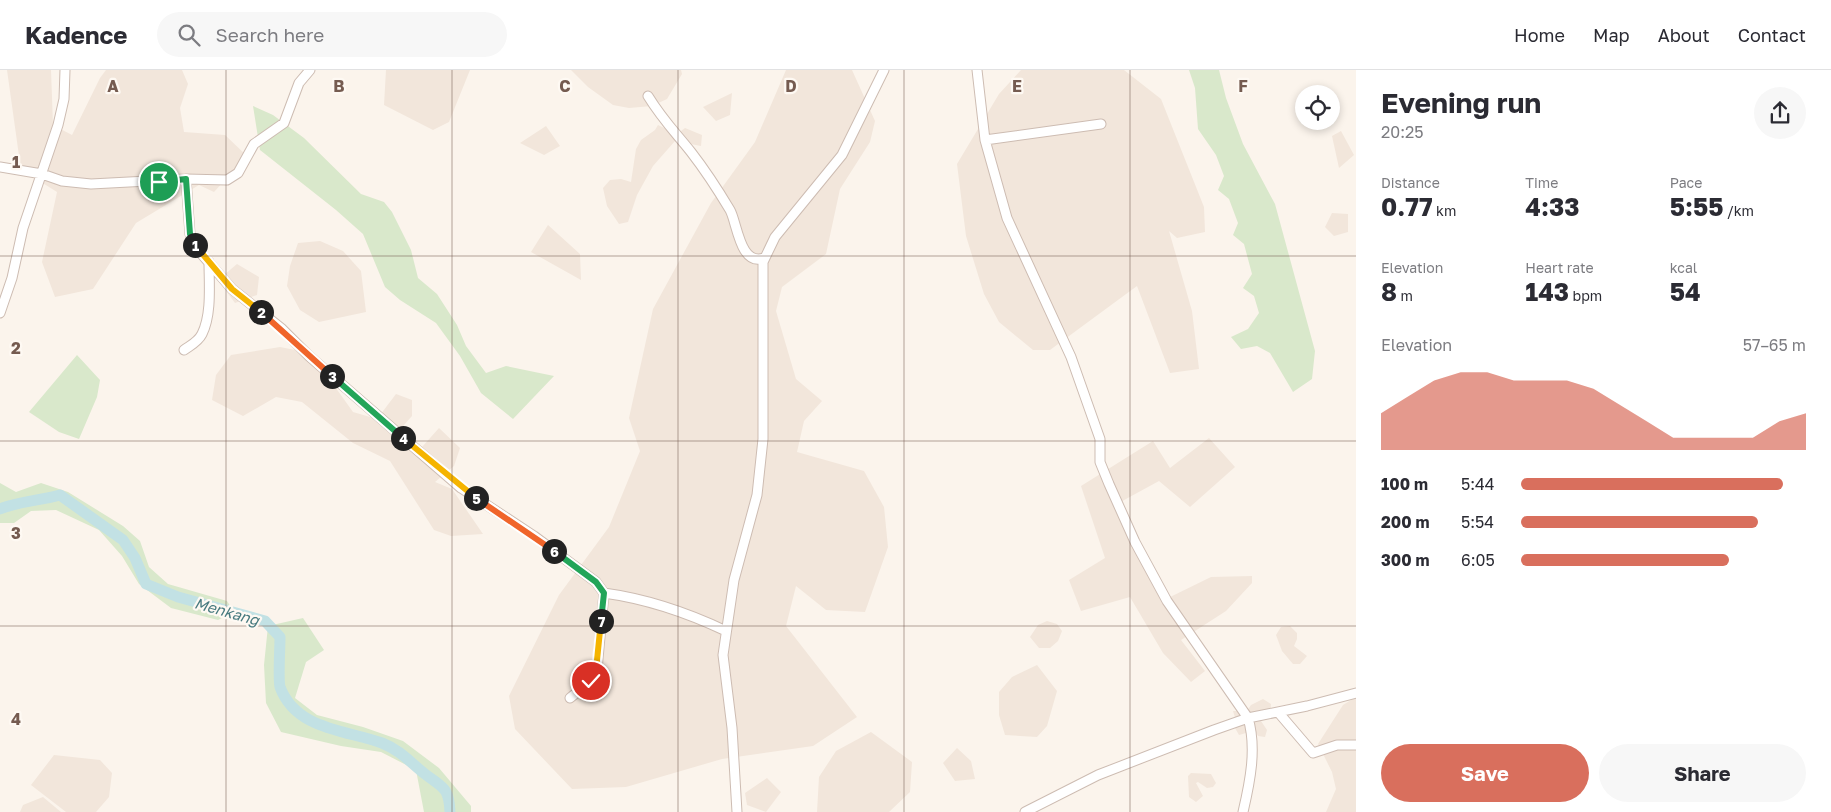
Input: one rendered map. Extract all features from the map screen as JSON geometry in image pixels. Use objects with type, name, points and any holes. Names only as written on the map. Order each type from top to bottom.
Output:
[{"type":"street","points":[[0,313],[12,278],[23,228],[58,126],[64,99],[65,70]]},
{"type":"street","points":[[0,167],[42,174],[62,181],[91,184],[186,179],[227,180],[234,178],[254,144],[262,136],[284,123],[299,83],[310,70]]},
{"type":"street","points":[[737,812],[732,728],[723,662],[734,580],[753,510],[761,469],[763,382],[761,281],[764,258],[776,237],[842,155],[884,70]]},
{"type":"street","points":[[977,70],[985,140],[1013,234],[1072,357],[1100,439],[1100,462],[1109,484],[1136,542],[1167,601],[1248,718],[1251,730],[1252,751],[1243,812]]},
{"type":"street","points":[[648,96],[670,130],[691,152],[728,206],[740,241],[746,252],[756,258],[764,258]]},
{"type":"street","points":[[985,140],[1101,124]]},
{"type":"street","points":[[186,179],[190,234],[198,250],[232,289],[282,328],[315,361],[461,488],[534,536],[596,582],[604,593],[596,670],[591,681],[570,698]]},
{"type":"street","points":[[184,350],[196,342],[202,334],[207,313],[209,262]]},
{"type":"street","points":[[604,593],[655,602],[690,613],[726,631]]},
{"type":"street","points":[[1025,812],[1098,775],[1248,718],[1356,693]]},
{"type":"street","points":[[1278,712],[1313,752],[1337,745],[1356,745]]},
{"type":"shaded area","points":[[7,70],[51,70],[53,125],[72,135],[100,78],[106,70],[182,70],[188,84],[180,108],[184,132],[225,135],[247,156],[214,192],[199,185],[136,223],[93,289],[55,297],[42,262],[57,192],[41,182],[20,163]]},
{"type":"shaded area","points":[[386,70],[470,70],[449,122],[433,130],[384,105]]},
{"type":"shaded area","points":[[571,70],[681,70],[682,74],[667,99],[652,106],[629,108],[613,105],[588,87]]},
{"type":"shaded area","points":[[786,70],[852,70],[875,121],[870,142],[840,189],[826,254],[782,287],[776,311],[796,379],[822,401],[804,421],[797,452],[864,471],[884,507],[888,547],[865,612],[826,610],[796,586],[786,626],[857,717],[813,746],[722,759],[626,787],[572,789],[515,729],[509,696],[559,595],[609,527],[640,451],[629,418],[653,309],[711,203],[755,142]]},
{"type":"shaded area","points":[[1021,70],[1124,70],[1161,99],[1204,207],[1205,232],[1177,238],[1169,231],[1192,311],[1199,369],[1170,373],[1137,286],[1050,350],[1033,350],[999,322],[984,294],[966,236],[957,164],[999,94]]},
{"type":"shaded area","points":[[732,93],[730,115],[716,121],[703,107]]},
{"type":"shaded area","points":[[658,125],[677,134],[685,128],[702,135],[701,146],[675,141],[653,166],[637,195],[628,222],[619,224],[607,206],[603,188],[610,180],[621,179],[631,182],[636,149],[641,140],[655,130]]},
{"type":"shaded area","points":[[546,126],[560,146],[544,155],[520,143]]},
{"type":"shaded area","points":[[1341,131],[1354,155],[1339,168],[1332,136]]},
{"type":"shaded area","points":[[1332,213],[1348,214],[1348,232],[1334,236],[1325,227]]},
{"type":"shaded area","points":[[548,225],[580,254],[581,280],[531,252]]},
{"type":"shaded area","points":[[320,241],[343,251],[361,271],[366,312],[319,322],[300,310],[287,286],[290,266],[298,243]]},
{"type":"shaded area","points":[[237,264],[259,277],[257,295],[235,303],[218,280]]},
{"type":"shaded area","points":[[280,347],[295,350],[328,377],[353,412],[377,419],[396,394],[412,400],[412,416],[396,434],[409,447],[422,447],[439,428],[460,448],[454,466],[435,482],[452,489],[483,534],[451,536],[434,530],[390,461],[353,443],[302,402],[276,397],[243,416],[212,400],[216,375],[231,355]]},
{"type":"shaded area","points":[[1209,438],[1235,467],[1190,507],[1159,481],[1115,505],[1164,600],[1211,577],[1252,576],[1252,583],[1226,611],[1181,640],[1205,671],[1191,682],[1163,653],[1130,597],[1081,611],[1069,580],[1105,558],[1081,486],[1153,441],[1170,468]]},
{"type":"shaded area","points":[[1047,621],[1057,624],[1062,631],[1058,641],[1050,648],[1039,648],[1030,637],[1038,625]]},
{"type":"shaded area","points":[[1290,626],[1297,633],[1294,646],[1307,656],[1300,664],[1293,664],[1282,651],[1276,635],[1281,627]]},
{"type":"shaded area","points":[[1037,665],[1057,691],[1047,726],[1037,737],[1005,735],[999,715],[999,692],[1012,677]]},
{"type":"shaded area","points":[[1356,697],[1356,812],[1326,812],[1336,789],[1332,772],[1318,744],[1343,705]]},
{"type":"shaded area","points":[[1263,699],[1271,704],[1270,715],[1261,721],[1267,730],[1265,737],[1258,736],[1251,723],[1247,724],[1246,733],[1239,735],[1235,728],[1237,724],[1233,711],[1247,711],[1251,705]]},
{"type":"shaded area","points":[[871,732],[912,762],[910,792],[889,812],[817,812],[819,777],[836,751]]},
{"type":"shaded area","points":[[957,748],[971,761],[975,779],[955,781],[943,763]]},
{"type":"shaded area","points":[[54,755],[100,760],[112,773],[109,797],[96,812],[66,812],[31,785]]},
{"type":"shaded area","points":[[1191,773],[1211,774],[1216,783],[1213,787],[1207,788],[1198,782],[1196,783],[1203,796],[1196,802],[1189,797],[1188,776]]},
{"type":"shaded area","points":[[767,778],[781,792],[766,812],[747,805],[745,793]]},
{"type":"shaded area","points":[[43,797],[61,812],[20,812],[23,805]]},
{"type":"green space","points":[[1189,70],[1219,70],[1226,98],[1243,144],[1275,204],[1315,351],[1312,379],[1293,392],[1270,353],[1257,346],[1241,349],[1231,337],[1248,329],[1259,313],[1254,296],[1243,288],[1252,274],[1244,244],[1233,235],[1238,223],[1229,199],[1218,190],[1224,176],[1216,155],[1198,129],[1195,88]]},
{"type":"green space","points":[[253,106],[273,115],[304,138],[361,194],[384,202],[392,212],[411,250],[418,278],[437,294],[457,325],[466,346],[486,373],[506,366],[554,376],[513,419],[481,393],[460,356],[436,323],[400,300],[385,287],[363,234],[336,210],[260,150]]},
{"type":"green space","points":[[77,355],[100,380],[97,397],[79,439],[59,432],[29,412]]},
{"type":"green space","points":[[0,483],[16,492],[41,483],[68,492],[123,526],[140,541],[149,567],[168,584],[227,601],[234,612],[218,620],[171,608],[139,584],[122,556],[99,530],[56,510],[31,511],[14,523],[0,523]]},
{"type":"green space","points":[[303,618],[324,650],[306,662],[295,698],[317,715],[363,727],[403,741],[439,768],[471,806],[471,812],[424,812],[416,770],[381,752],[341,746],[281,732],[266,703],[264,665],[268,626]]},
{"type":"waterway","name":"Menkang","points":[[0,509],[14,504],[60,495],[123,540],[135,558],[146,584],[178,597],[265,621],[280,637],[280,687],[288,701],[298,712],[324,726],[382,743],[394,749],[444,789],[448,797],[450,812]]},
{"type":"route","points":[[159,182],[186,179],[190,234],[198,250],[232,289],[282,328],[309,356],[461,488],[534,536],[584,575],[596,582],[604,593],[596,670],[591,681]]}]
